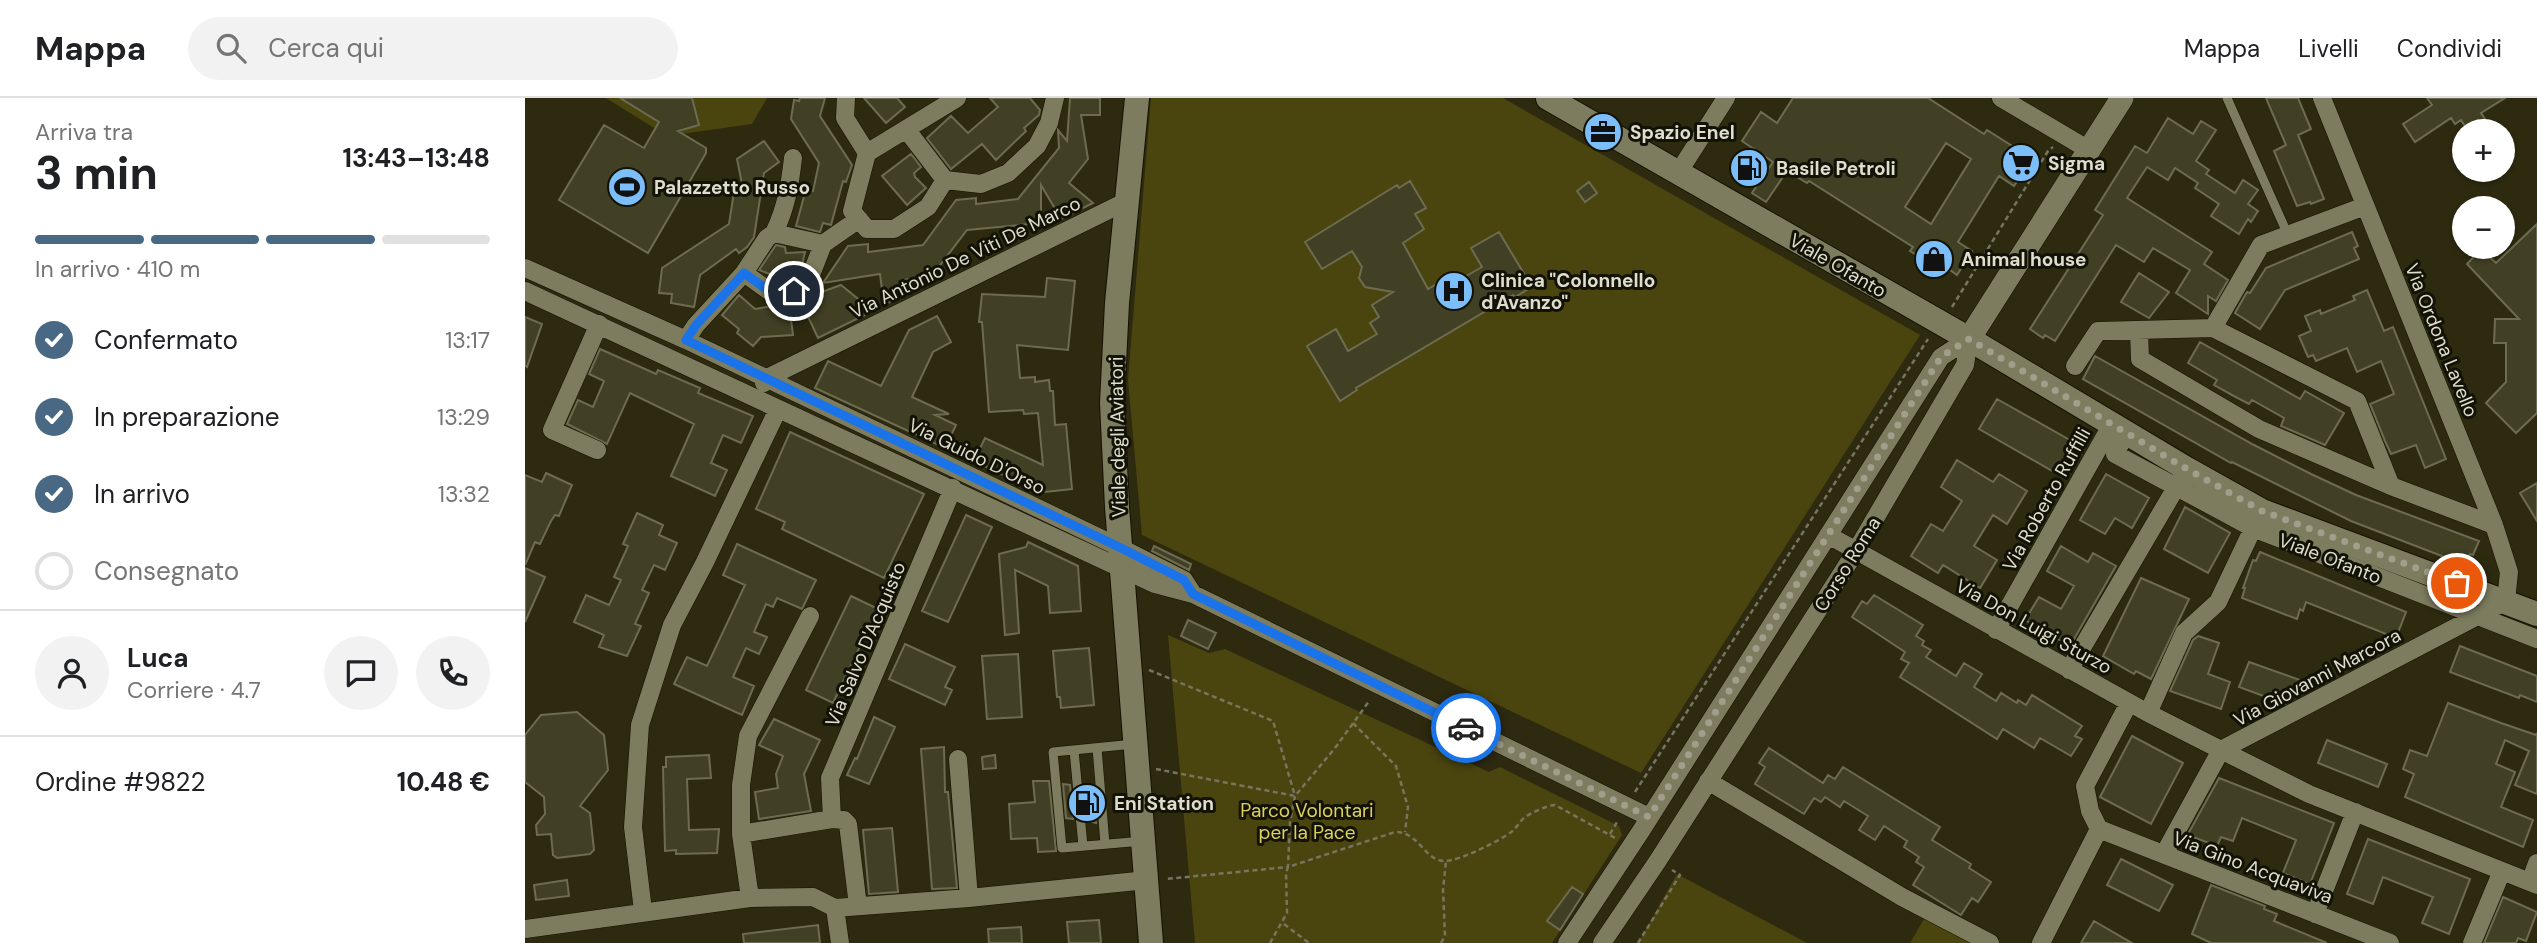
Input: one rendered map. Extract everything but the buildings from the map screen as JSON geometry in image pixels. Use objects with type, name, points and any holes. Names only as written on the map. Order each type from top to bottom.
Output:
[{"type":"main road","name":"Viale degli Aviatori","points":[[1137,98],[1117,303],[1112,403],[1121,558],[1151,943]]},
{"type":"main road","name":"Viale Ofanto","points":[[1548,98],[1969,339],[2119,429],[2181,478],[2258,519],[2506,601],[2537,614]]},
{"type":"street","points":[[846,98],[845,118],[867,153]]},
{"type":"street","points":[[906,129],[946,180],[981,184],[1008,173],[1037,146],[1049,123],[1055,98]]},
{"type":"street","points":[[1678,173],[1726,98]]},
{"type":"street","points":[[2001,98],[2089,150]]},
{"type":"street","name":"Corso Roma","points":[[1602,943],[1856,551],[1965,365],[1969,339],[2122,98]]},
{"type":"street","name":"Via Ordona Lavello","points":[[2322,98],[2494,525],[2509,572],[2506,601]]},
{"type":"street","points":[[946,180],[927,207],[894,229],[867,229],[852,211],[867,153],[951,99]]},
{"type":"street","points":[[686,340],[696,325],[744,273],[767,238],[774,233],[786,203],[793,158]]},
{"type":"street","name":"Via Antonio De Viti De Marco","points":[[767,378],[1127,201]]},
{"type":"street","points":[[2213,328],[2261,245],[2365,206]]},
{"type":"street","points":[[744,273],[769,291],[794,291],[809,280],[823,244],[859,219]]},
{"type":"street","points":[[774,233],[823,244]]},
{"type":"street","name":"Via Guido D'Orso","points":[[525,268],[686,340],[985,483],[1121,558]]},
{"type":"street","name":"Via Guido D'Orso","points":[[525,291],[978,500],[1121,558]]},
{"type":"street","points":[[597,450],[552,430],[607,328]]},
{"type":"street","points":[[2075,366],[2098,331],[2213,328],[2357,401],[2391,486]]},
{"type":"street","points":[[2139,331],[2140,359],[2259,429],[2391,486],[2494,525]]},
{"type":"street","name":"Corso Roma","points":[[1567,943],[1941,357],[1969,339]]},
{"type":"street","points":[[756,399],[767,378]]},
{"type":"street","points":[[643,911],[633,827],[640,725],[672,625],[778,409]]},
{"type":"street","name":"Via Roberto Ruffilli","points":[[1996,630],[2119,429]]},
{"type":"street","points":[[2069,670],[2181,478]]},
{"type":"street","name":"Via Salvo D'Acquisto","points":[[832,818],[830,778],[953,488]]},
{"type":"street","points":[[2148,713],[2184,634],[2218,602],[2258,519]]},
{"type":"street","name":"Viale Ofanto","points":[[2258,519],[2477,616],[2537,639]]},
{"type":"street","name":"Via Don Luigi Sturzo","points":[[1828,535],[2129,703],[2309,794],[2533,884]]},
{"type":"street","points":[[1121,558],[1184,580],[1193,594],[1626,806],[1667,846]]},
{"type":"street","name":"Via Giovanni Marcora","points":[[2221,750],[2506,601]]},
{"type":"street","points":[[750,898],[741,834],[741,785],[748,736],[810,616]]},
{"type":"street","points":[[2041,943],[2099,829],[2090,811],[2085,786],[2129,703]]},
{"type":"street","points":[[2164,855],[2221,750]]},
{"type":"street","points":[[958,759],[969,898]]},
{"type":"street","points":[[1708,781],[1902,897],[1990,943]]},
{"type":"street","points":[[1660,800],[1687,814]]},
{"type":"street","points":[[2315,914],[2355,812]]},
{"type":"street","points":[[741,834],[832,818],[844,820],[848,824],[858,906]]},
{"type":"street","name":"Via Gino Acquaviva","points":[[2099,829],[2390,943]]},
{"type":"street","points":[[2533,884],[2537,863]]},
{"type":"street","points":[[2472,943],[2502,871]]},
{"type":"street","points":[[525,929],[750,898],[813,897],[835,908],[1147,880]]},
{"type":"street","points":[[835,908],[840,943]]},
{"type":"lane","points":[[2227,98],[2288,235]]},
{"type":"lane","points":[[573,313],[582,294]]},
{"type":"lane","points":[[607,328],[624,312]]},
{"type":"lane","points":[[806,422],[816,402]]},
{"type":"lane","points":[[935,480],[943,463]]},
{"type":"lane","points":[[978,500],[985,483]]},
{"type":"lane","points":[[1137,755],[1097,748],[1053,752],[1062,848],[1144,841]]},
{"type":"lane","points":[[1097,748],[1105,844]]},
{"type":"lane","points":[[1074,750],[1083,846]]},
{"type":"path","points":[[1147,880],[1288,867],[1395,832],[1405,832],[1430,856],[1446,861],[1456,859],[1508,834],[1524,818],[1555,805],[1609,834],[1928,340],[1935,320],[1950,310],[2048,151],[2067,137]]},
{"type":"path","points":[[1130,662],[1273,721],[1295,796],[1286,873],[1287,913],[1270,943]]},
{"type":"path","points":[[1295,796],[1335,748],[1380,686]]},
{"type":"path","points":[[1353,723],[1396,766],[1408,807],[1405,832]]},
{"type":"path","points":[[1137,755],[1295,796]]},
{"type":"path","points":[[1446,861],[1443,890],[1446,943]]},
{"type":"path","points":[[1283,923],[1309,943]]},
{"type":"path","points":[[1441,943],[1445,936]]},
{"type":"green space","points":[[606,98],[767,98],[752,124],[667,136]]},
{"type":"green space","points":[[1151,98],[1503,98],[1920,335],[1641,773],[1142,535],[1128,380]]},
{"type":"green space","name":"Parco Volontari per la Pace","points":[[1168,635],[1209,653],[1225,649],[1489,772],[1500,767],[1619,826],[1622,835],[1552,943],[1195,943]]},
{"type":"green space","points":[[1677,874],[1807,943],[1638,943]]},
{"type":"green space","points":[[1925,917],[1972,943],[1910,943]]},
{"type":"way so far","points":[[1466,728],[1649,817],[1941,357],[1969,339],[2262,511],[2457,583]]},
{"type":"place","name":"Spazio Enel","points":[[1603,132]]},
{"type":"place","name":"Sigma","points":[[2021,163]]},
{"type":"place","name":"Basile Petroli","points":[[1749,168]]},
{"type":"place","name":"Palazzetto Russo","points":[[627,187]]},
{"type":"place","name":"Animal house","points":[[1934,259]]},
{"type":"place","name":"Clinica \"Colonnello d'Avanzo\"","points":[[1454,291]]},
{"type":"place","name":"Eni Station","points":[[1087,803]]},
{"type":"route","points":[[794,291],[769,291],[744,273],[696,325],[686,340],[1121,548],[1184,580],[1193,594],[1466,728]]}]
